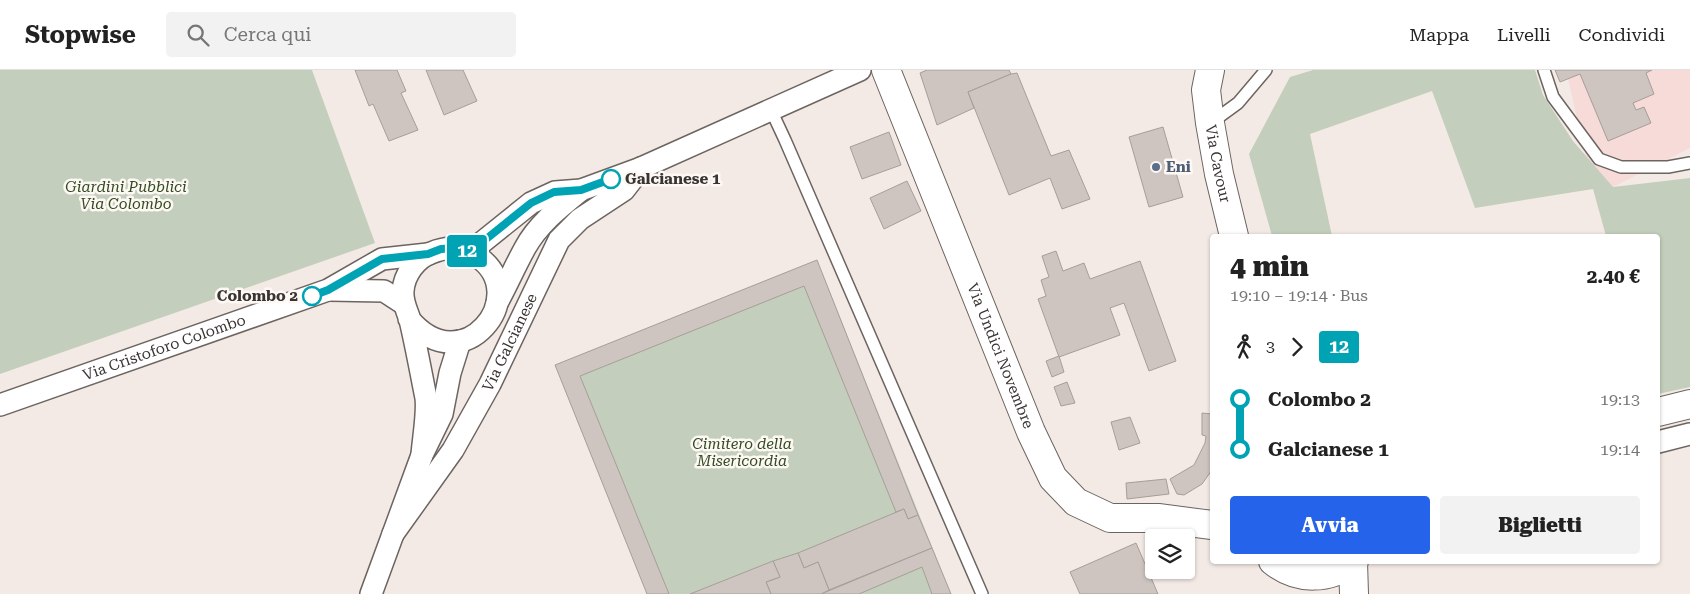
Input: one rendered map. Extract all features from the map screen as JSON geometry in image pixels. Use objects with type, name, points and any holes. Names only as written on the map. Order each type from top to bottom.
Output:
[{"type":"street","name":"Via Galcianese","points":[[497,303],[497,288],[492,273],[483,261],[470,252],[531,203],[554,192],[581,190],[641,168],[860,70]]},
{"type":"street","name":"Via Undici Novembre","points":[[886,70],[1031,432],[1053,478],[1076,502],[1110,518],[1158,518],[1210,525]]},
{"type":"street","name":"Via Cavour","points":[[1204,76],[1219,174],[1234,234]]},
{"type":"street","name":"Via Galcianese","points":[[393,534],[453,450],[490,384],[559,240],[580,219],[624,190],[641,168]]},
{"type":"street","name":"Via Galcianese","points":[[371,594],[422,455],[442,414],[450,373],[460,341],[473,336],[484,328],[492,316],[525,247],[551,214],[581,190]]},
{"type":"street","points":[[428,254],[441,249],[456,248],[470,252]]},
{"type":"street","name":"Via Galcianese","points":[[422,455],[426,401],[403,290],[408,275],[416,263],[428,254]]},
{"type":"street","name":"Via Cristoforo Colombo","points":[[0,405],[328,290],[382,259],[428,254]]},
{"type":"street","name":"Via Cristoforo Colombo","points":[[328,290],[384,291],[407,312]]},
{"type":"street","points":[[407,312],[419,331],[432,339],[446,342],[460,341]]},
{"type":"street","points":[[1660,412],[1690,404]]},
{"type":"street","points":[[1660,442],[1690,434]]},
{"type":"street","points":[[1290,576],[1314,576],[1334,573],[1350,564]]},
{"type":"street","points":[[1353,564],[1354,594]]},
{"type":"lane","points":[[1210,123],[1238,103],[1266,70]]},
{"type":"lane","points":[[1544,70],[1553,97],[1599,159],[1621,167],[1668,167],[1690,163]]},
{"type":"lane","points":[[770,110],[789,149],[982,594]]},
{"type":"shaded area","points":[[1566,70],[1690,70],[1690,148],[1613,187],[1593,189]]},
{"type":"green space","name":"Giardini Pubblici Via Colombo","points":[[0,70],[312,70],[375,243],[0,374]]},
{"type":"green space","points":[[1313,70],[1535,70],[1543,95],[1573,141],[1613,187],[1690,178],[1690,387],[1660,394],[1660,234],[1605,234],[1593,189],[1475,208],[1432,91],[1310,134],[1332,234],[1271,234],[1249,154],[1290,77]]},
{"type":"green space","name":"Cimitero della Misericordia","points":[[817,260],[951,594],[647,594],[555,365]]},
{"type":"building","points":[[355,70],[397,70],[406,91],[401,93],[418,130],[389,141],[373,104],[369,106]]},
{"type":"building","points":[[426,70],[463,70],[477,101],[444,115]]},
{"type":"building","points":[[927,70],[1009,70],[1011,74],[968,92],[974,108],[937,125],[920,73]]},
{"type":"building","points":[[1555,70],[1652,70],[1646,73],[1654,94],[1633,103],[1636,110],[1644,107],[1651,123],[1608,141],[1580,74],[1560,82]]},
{"type":"building","points":[[1017,73],[1051,156],[1069,150],[1090,199],[1062,209],[1050,178],[1009,195],[968,92]]},
{"type":"building","name":"Eni","points":[[1163,127],[1183,197],[1149,207],[1129,137]]},
{"type":"building","points":[[889,132],[901,165],[862,179],[850,147]]},
{"type":"building","points":[[907,181],[921,211],[884,229],[870,198]]},
{"type":"building","points":[[1056,251],[1063,271],[1084,263],[1090,279],[1140,261],[1176,361],[1149,371],[1124,303],[1110,308],[1120,335],[1059,357],[1038,299],[1046,296],[1041,280],[1049,277],[1042,256]]},
{"type":"building","points":[[817,260],[918,515],[908,519],[904,509],[896,512],[804,286],[580,376],[669,594],[647,594],[555,365]]},
{"type":"building","points":[[1059,356],[1064,372],[1052,377],[1046,361]]},
{"type":"building","points":[[1067,382],[1075,403],[1061,406],[1054,387]]},
{"type":"building","points":[[1202,413],[1210,414],[1210,473],[1202,484],[1184,495],[1177,494],[1170,479],[1194,465],[1205,443],[1206,436],[1202,435]]},
{"type":"building","points":[[1130,417],[1140,443],[1119,450],[1111,422]]},
{"type":"building","points":[[1166,479],[1169,494],[1127,499],[1126,483]]},
{"type":"building","points":[[904,509],[908,519],[918,515],[932,548],[829,590],[818,562],[804,568],[798,553]]},
{"type":"building","points":[[1136,543],[1145,564],[1145,579],[1152,579],[1158,594],[1080,594],[1070,572]]},
{"type":"building","points":[[932,548],[951,594],[932,594],[922,567],[859,594],[821,594]]},
{"type":"building","points":[[798,553],[804,568],[818,562],[829,590],[821,594],[771,594],[766,582],[780,577],[773,561]]},
{"type":"building","points":[[773,561],[780,577],[766,582],[771,594],[690,594]]},
{"type":"bus line","name":"12","points":[[312,296],[328,290],[382,259],[428,254],[441,249],[456,248],[470,252],[531,203],[554,192],[581,190],[611,179]]},
{"type":"place","name":"Eni","points":[[1156,167]]},
{"type":"place","name":"Galcianese 1","points":[[611,179]]},
{"type":"place","name":"Colombo 2","points":[[312,296]]}]
